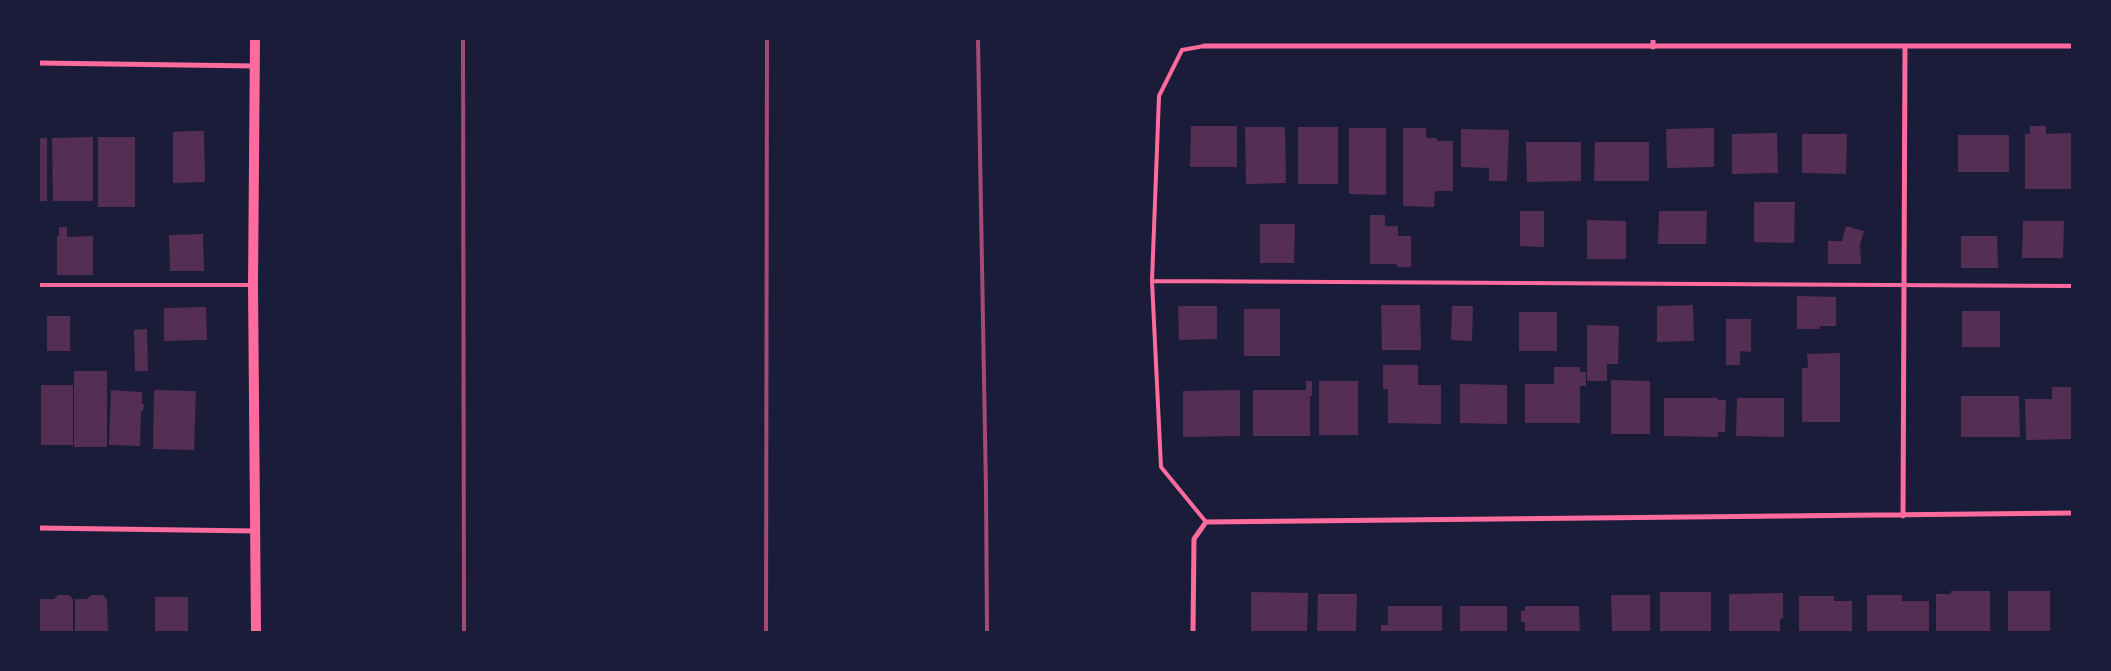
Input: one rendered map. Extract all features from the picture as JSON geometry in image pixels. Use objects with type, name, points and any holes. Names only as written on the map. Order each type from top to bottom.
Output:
[{"type":"main road","points":[[255,39],[253,285],[256,632]]},
{"type":"street","points":[[1653,39],[1653,47]]},
{"type":"street","points":[[2062,39],[2062,46]]},
{"type":"street","points":[[1204,46],[2072,46]]},
{"type":"street","points":[[1903,516],[1905,47]]},
{"type":"street","points":[[39,63],[255,66]]},
{"type":"street","points":[[1193,632],[1194,539],[1206,522],[2072,513]]},
{"type":"street","points":[[39,528],[256,531]]},
{"type":"lane","points":[[1204,46],[1182,50],[1159,96],[1152,281],[1161,468],[1206,522]]},
{"type":"lane","points":[[1152,281],[2072,286]]},
{"type":"lane","points":[[39,284],[253,285]]},
{"type":"building","points":[[1191,126],[1237,126],[1237,167],[1190,167]]},
{"type":"building","points":[[2030,126],[2046,126],[2046,134],[2072,133],[2072,189],[2025,189],[2025,134],[2030,134]]},
{"type":"building","points":[[1245,127],[1285,127],[1286,183],[1246,184]]},
{"type":"building","points":[[1298,127],[1338,127],[1338,184],[1298,184]]},
{"type":"building","points":[[1349,128],[1386,128],[1386,195],[1349,194]]},
{"type":"building","points":[[1403,128],[1426,128],[1426,138],[1437,138],[1437,141],[1453,141],[1453,191],[1435,191],[1434,207],[1403,206]]},
{"type":"building","points":[[1714,128],[1714,167],[1667,168],[1666,129]]},
{"type":"building","points":[[1461,129],[1509,130],[1507,181],[1489,181],[1489,168],[1461,167]]},
{"type":"building","points":[[204,131],[205,182],[173,183],[173,132]]},
{"type":"building","points":[[1777,133],[1778,173],[1732,174],[1732,134]]},
{"type":"building","points":[[1802,134],[1847,134],[1846,174],[1802,173]]},
{"type":"building","points":[[1958,135],[2009,135],[2009,172],[1958,172]]},
{"type":"building","points":[[93,137],[93,201],[53,201],[52,138]]},
{"type":"building","points":[[98,137],[135,137],[135,207],[98,207]]},
{"type":"building","points":[[39,138],[47,138],[47,201],[39,201]]},
{"type":"building","points":[[1526,142],[1581,142],[1581,181],[1527,182]]},
{"type":"building","points":[[1595,142],[1649,142],[1649,181],[1594,181]]},
{"type":"building","points":[[1754,202],[1795,202],[1794,243],[1754,242]]},
{"type":"building","points":[[1520,211],[1544,211],[1544,247],[1520,246]]},
{"type":"building","points":[[1659,211],[1707,211],[1706,244],[1658,244]]},
{"type":"building","points":[[1370,215],[1385,215],[1385,226],[1398,226],[1398,236],[1411,236],[1411,267],[1397,267],[1397,264],[1370,264]]},
{"type":"building","points":[[1587,220],[1626,221],[1626,259],[1587,259]]},
{"type":"building","points":[[2023,221],[2064,221],[2063,258],[2022,258]]},
{"type":"building","points":[[1260,224],[1295,224],[1294,263],[1260,263]]},
{"type":"building","points":[[1846,226],[1864,231],[1860,245],[1861,264],[1828,264],[1828,241],[1842,241]]},
{"type":"building","points":[[59,227],[67,227],[67,237],[93,236],[93,275],[57,275],[57,236],[59,236]]},
{"type":"building","points":[[203,234],[204,271],[170,271],[169,235]]},
{"type":"building","points":[[1961,236],[1997,236],[1998,268],[1961,268]]},
{"type":"building","points":[[1797,296],[1836,297],[1836,326],[1820,326],[1820,329],[1797,329]]},
{"type":"building","points":[[1381,305],[1420,305],[1421,350],[1382,350]]},
{"type":"building","points":[[1693,305],[1694,341],[1657,342],[1657,306]]},
{"type":"building","points":[[1178,306],[1217,306],[1217,339],[1179,340]]},
{"type":"building","points":[[1452,306],[1473,306],[1472,341],[1451,340]]},
{"type":"building","points":[[206,307],[207,340],[164,341],[164,308]]},
{"type":"building","points":[[1244,309],[1280,309],[1280,356],[1244,356]]},
{"type":"building","points":[[1962,311],[2000,311],[2000,347],[1962,347]]},
{"type":"building","points":[[1519,312],[1557,312],[1557,351],[1519,351]]},
{"type":"building","points":[[47,316],[70,316],[70,351],[47,351]]},
{"type":"building","points":[[1726,319],[1751,319],[1751,352],[1740,351],[1740,365],[1726,365]]},
{"type":"building","points":[[1587,325],[1619,326],[1618,364],[1607,364],[1607,381],[1587,381]]},
{"type":"building","points":[[147,329],[148,371],[135,371],[134,330]]},
{"type":"building","points":[[1840,353],[1840,422],[1802,422],[1802,368],[1808,368],[1807,354]]},
{"type":"building","points":[[1383,365],[1418,365],[1418,385],[1441,385],[1441,424],[1388,423],[1388,389],[1383,389]]},
{"type":"building","points":[[1554,367],[1580,367],[1580,372],[1586,372],[1586,386],[1580,386],[1580,423],[1525,423],[1525,384],[1554,384]]},
{"type":"building","points":[[74,371],[107,371],[107,447],[74,447]]},
{"type":"building","points":[[1611,380],[1650,381],[1650,434],[1611,434]]},
{"type":"building","points":[[1306,381],[1312,381],[1310,436],[1253,436],[1253,390],[1306,390]]},
{"type":"building","points":[[1319,381],[1358,381],[1358,435],[1319,435]]},
{"type":"building","points":[[1460,384],[1507,385],[1507,424],[1460,423]]},
{"type":"building","points":[[41,385],[73,385],[73,445],[41,445]]},
{"type":"building","points":[[2052,387],[2072,387],[2072,439],[2026,440],[2025,399],[2052,399]]},
{"type":"building","points":[[111,390],[142,392],[142,404],[144,404],[143,411],[141,411],[140,446],[109,445]]},
{"type":"building","points":[[154,390],[196,391],[194,450],[153,449]]},
{"type":"building","points":[[1240,390],[1240,436],[1183,437],[1183,391]]},
{"type":"building","points":[[1961,396],[2019,396],[2020,437],[1961,437]]},
{"type":"building","points":[[1664,398],[1718,398],[1718,400],[1726,400],[1725,432],[1718,432],[1718,437],[1664,436]]},
{"type":"building","points":[[1737,398],[1784,398],[1784,437],[1736,436]]},
{"type":"building","points":[[1951,591],[1990,591],[1990,632],[1936,632],[1936,594],[1951,594]]},
{"type":"building","points":[[2008,591],[2050,591],[2050,632],[2008,632]]},
{"type":"building","points":[[1251,592],[1308,593],[1307,632],[1251,632]]},
{"type":"building","points":[[1660,592],[1711,592],[1711,632],[1660,632]]},
{"type":"building","points":[[1783,593],[1783,619],[1780,619],[1780,632],[1729,632],[1729,594]]},
{"type":"building","points":[[1318,594],[1357,594],[1356,632],[1317,632]]},
{"type":"building","points":[[58,595],[69,595],[73,599],[73,632],[40,632],[40,599],[54,599]]},
{"type":"building","points":[[92,595],[103,595],[107,600],[108,632],[75,632],[75,599],[87,599]]},
{"type":"building","points":[[1611,595],[1650,595],[1650,632],[1612,632]]},
{"type":"building","points":[[1867,595],[1902,595],[1902,601],[1929,601],[1929,632],[1867,632]]},
{"type":"building","points":[[1799,596],[1834,596],[1834,601],[1852,601],[1852,632],[1799,632]]},
{"type":"building","points":[[155,597],[188,597],[188,632],[155,632]]},
{"type":"building","points":[[1388,606],[1442,606],[1442,632],[1381,632],[1381,625],[1388,625]]},
{"type":"building","points":[[1460,606],[1507,606],[1507,632],[1460,632]]},
{"type":"building","points":[[1525,606],[1579,606],[1580,632],[1525,632],[1525,622],[1521,622],[1521,611],[1525,611]]},
{"type":"railway","points":[[463,39],[464,632]]},
{"type":"railway","points":[[766,632],[767,39]]},
{"type":"railway","points":[[978,39],[987,632]]}]
